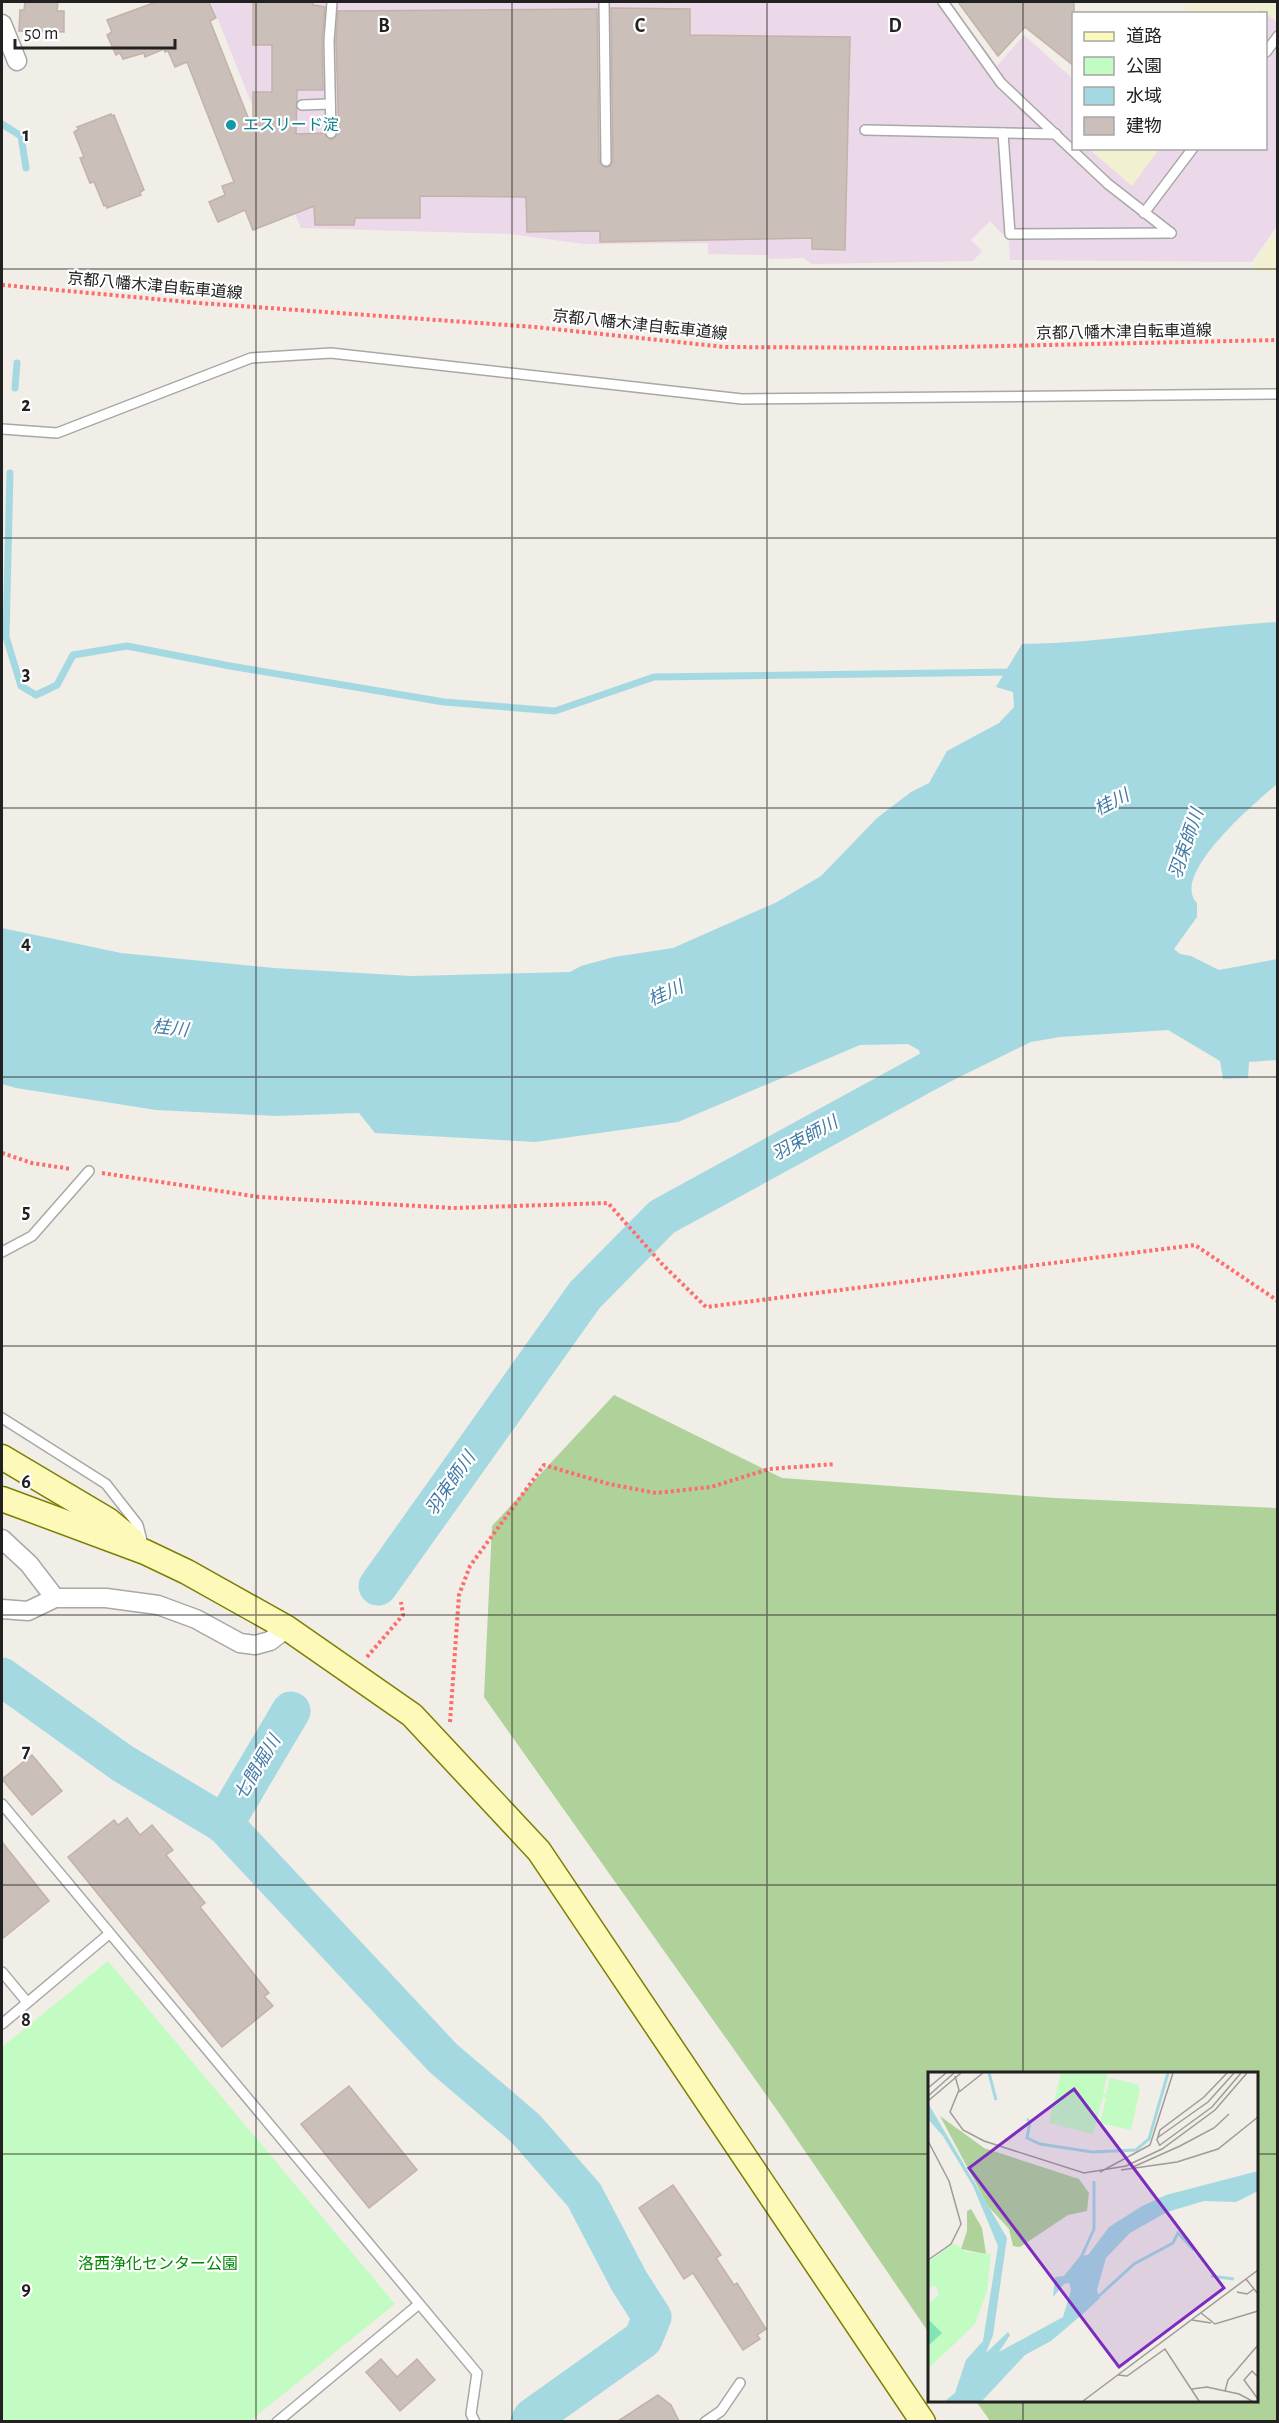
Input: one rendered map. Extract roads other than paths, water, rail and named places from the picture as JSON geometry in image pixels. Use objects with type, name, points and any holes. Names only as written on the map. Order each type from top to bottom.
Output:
[{"type":"street","points":[[2,24],[17,61]]},
{"type":"street","points":[[4,1462],[108,1520],[145,1552]]},
{"type":"street","points":[[2,1499],[145,1552],[187,1572],[286,1628],[412,1715],[448,1751],[539,1851],[923,2421]]},
{"type":"street","points":[[2,1539],[29,1564],[55,1598]]},
{"type":"street","points":[[2,1609],[28,1611],[55,1598],[106,1598],[158,1605],[196,1619],[240,1643],[255,1644],[270,1641],[286,1628]]},
{"type":"lane","points":[[331,133],[329,41],[332,2]]},
{"type":"lane","points":[[604,2],[606,161]]},
{"type":"lane","points":[[943,2],[1001,83],[1072,149]]},
{"type":"lane","points":[[1267,51],[1278,36]]},
{"type":"lane","points":[[302,105],[330,104]]},
{"type":"lane","points":[[865,130],[1056,134]]},
{"type":"lane","points":[[1003,133],[1010,234],[1171,233],[1108,184],[1073,150]]},
{"type":"lane","points":[[1144,213],[1191,150]]},
{"type":"lane","points":[[2,429],[57,433],[251,358],[331,353],[742,399],[1278,394]]},
{"type":"lane","points":[[2,1252],[32,1236],[88,1171]]},
{"type":"lane","points":[[2,1418],[106,1484],[138,1525],[145,1552]]},
{"type":"lane","points":[[2,1804],[477,2373],[471,2414],[475,2421]]},
{"type":"lane","points":[[2,2024],[109,1934]]},
{"type":"lane","points":[[2,1972],[27,2002]]},
{"type":"lane","points":[[277,2421],[419,2304]]},
{"type":"lane","points":[[705,2421],[721,2411],[740,2383]]},
{"type":"water","name":"桂川","points":[[1277,622],[1277,784],[1219,839],[1205,858],[1195,875],[1192,891],[1197,903],[1197,917],[1174,949],[1180,954],[1191,956],[1219,970],[1277,959],[1277,1060],[1249,1062],[1248,1078],[1223,1079],[1220,1061],[1168,1030],[1060,1037],[1031,1042],[929,1092],[919,1050],[908,1044],[860,1045],[678,1122],[535,1142],[375,1133],[359,1113],[277,1116],[156,1110],[2,1084],[2,928],[121,953],[274,968],[411,976],[570,972],[581,966],[614,957],[673,948],[777,902],[821,876],[877,818],[911,792],[929,783],[947,751],[999,723],[1014,707],[1013,692],[996,687],[1022,644],[1086,641]]},
{"type":"waterway","points":[[2,124],[21,136],[26,168]]},
{"type":"waterway","points":[[15,388],[17,363]]},
{"type":"waterway","points":[[10,473],[6,637],[21,686],[36,695],[57,685],[73,655],[127,646],[444,702],[555,711],[654,677],[1013,672]]},
{"type":"waterway","name":"羽束師川","points":[[378,1586],[585,1295],[662,1217],[971,1048]]},
{"type":"waterway","points":[[2,1677],[122,1763],[224,1824],[443,2058],[525,2128],[584,2195],[629,2281],[652,2317],[643,2339],[532,2418],[530,2422]]},
{"type":"waterway","name":"七間堀川","points":[[224,1824],[291,1711]]},
{"type":"place","name":"エスリード淀","points":[[231,125]]},
{"type":"park label","name":"洛西浄化センター公園","points":[[158,2264]]}]
